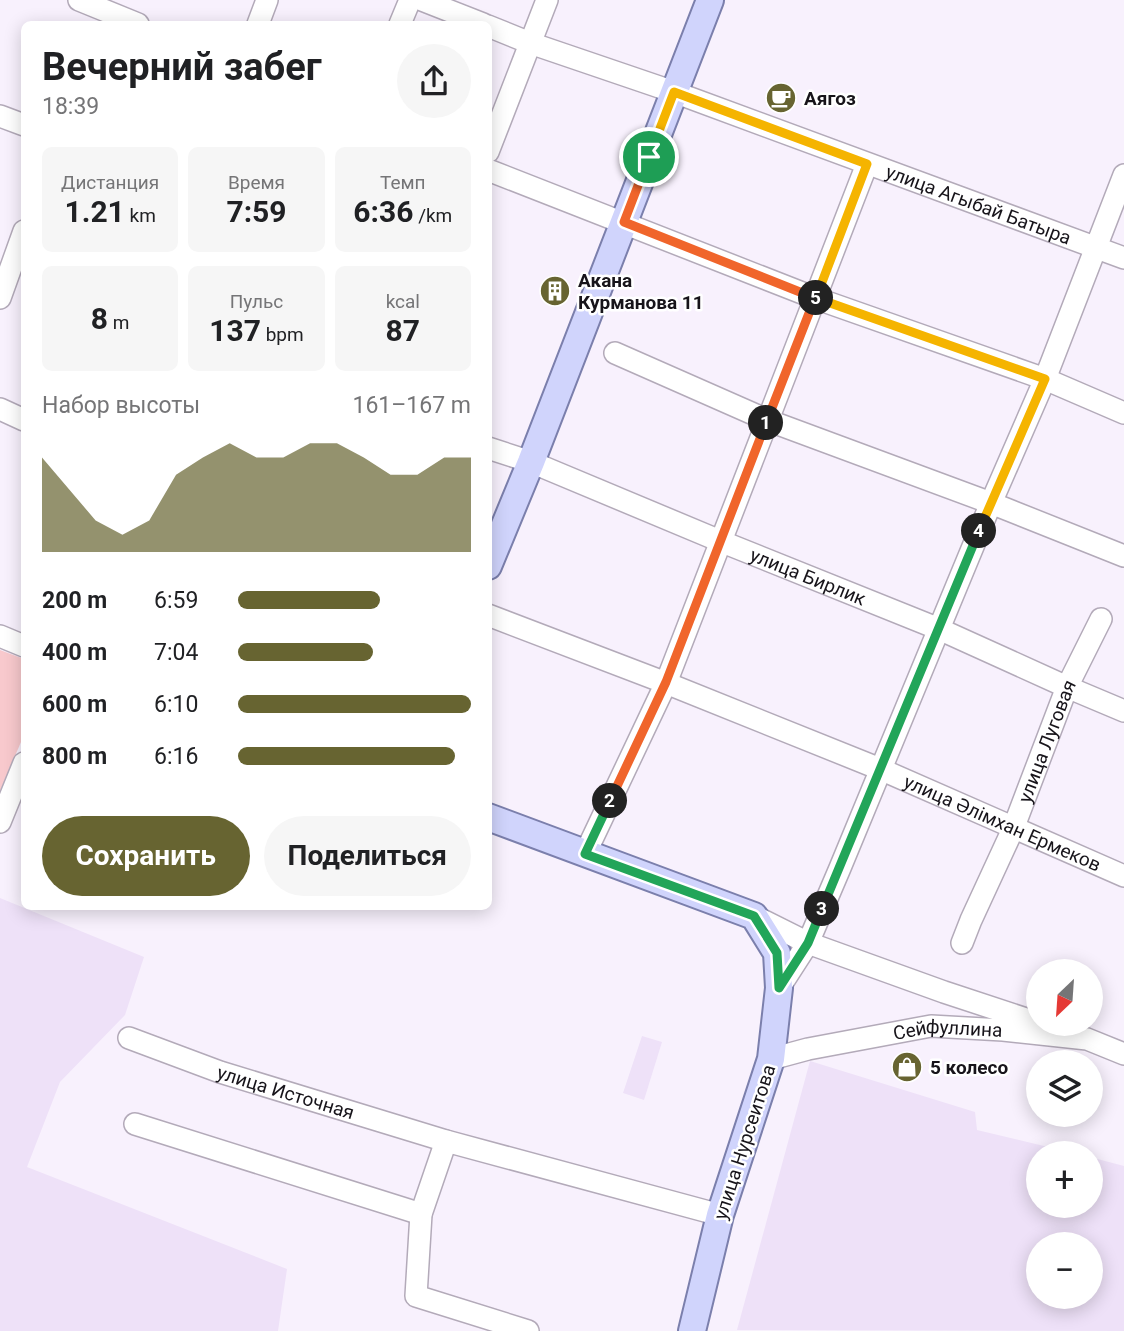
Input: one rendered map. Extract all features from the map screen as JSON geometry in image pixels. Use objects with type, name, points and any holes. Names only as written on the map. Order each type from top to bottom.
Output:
[{"type":"main road","points":[[492,556],[531,463],[710,0]]},
{"type":"main road","points":[[492,819],[754,916]]},
{"type":"main road","name":"улица Нурсеитова","points":[[692,1331],[720,1215],[771,1059],[779,988],[777,953],[754,916]]},
{"type":"street","points":[[79,0],[131,21]]},
{"type":"street","points":[[259,21],[267,0]]},
{"type":"street","points":[[401,21],[410,0]]},
{"type":"street","points":[[422,0],[475,21]]},
{"type":"street","points":[[492,142],[547,0]]},
{"type":"street","name":"улица Агыбай Батыра","points":[[492,28],[1124,258]]},
{"type":"street","points":[[0,116],[21,124]]},
{"type":"street","points":[[585,854],[666,682],[867,164]]},
{"type":"street","points":[[492,172],[815,298],[1045,379],[1124,412]]},
{"type":"street","points":[[779,988],[808,943],[1045,379],[1124,175]]},
{"type":"street","points":[[0,298],[21,238]]},
{"type":"street","points":[[615,353],[767,420],[991,503],[1124,556]]},
{"type":"street","points":[[0,409],[21,418]]},
{"type":"street","name":"улица Бирлик","points":[[492,449],[939,629],[1124,711]]},
{"type":"street","name":"улица Әлімхан Ермеков","points":[[492,617],[666,682],[880,769],[1124,876]]},
{"type":"street","name":"улица Луговая","points":[[962,943],[1013,829],[1067,687],[1101,619]]},
{"type":"street","points":[[0,636],[21,645]]},
{"type":"street","points":[[0,822],[21,770]]},
{"type":"street","points":[[754,916],[808,943],[1026,1019]]},
{"type":"street","name":"Сейфуллина","points":[[771,1059],[808,1049],[931,1026],[1087,1039],[1124,1054]]},
{"type":"street","points":[[1078,1036],[1087,1039]]},
{"type":"street","name":"улица Источная","points":[[129,1038],[220,1072],[446,1141],[720,1215]]},
{"type":"street","points":[[135,1124],[421,1213]]},
{"type":"street","points":[[446,1141],[421,1213],[415,1296],[528,1331]]},
{"type":"shaded area","points":[[0,650],[21,658],[21,742],[0,791]]},
{"type":"shaded area","points":[[0,898],[21,907],[21,910],[29,910],[144,957],[125,1015],[60,1082],[27,1167],[287,1269],[278,1331],[0,1331]]},
{"type":"shaded area","points":[[642,1036],[662,1042],[644,1100],[623,1093]]},
{"type":"shaded area","points":[[810,1061],[975,1112],[977,1130],[1026,1142],[1026,1218],[1103,1218],[1103,1160],[1124,1166],[1124,1331],[737,1330]]},
{"type":"place","name":"Аягоз","points":[[781,98]]},
{"type":"place","name":"Акана Курманова 11","points":[[555,291]]},
{"type":"place","name":"5 колесо","points":[[907,1067]]},
{"type":"route","points":[[649,157],[624,222],[815,298],[666,682],[585,854],[754,916],[777,953],[779,988],[808,943],[1045,379],[815,298],[867,164],[674,92],[649,157]]}]
